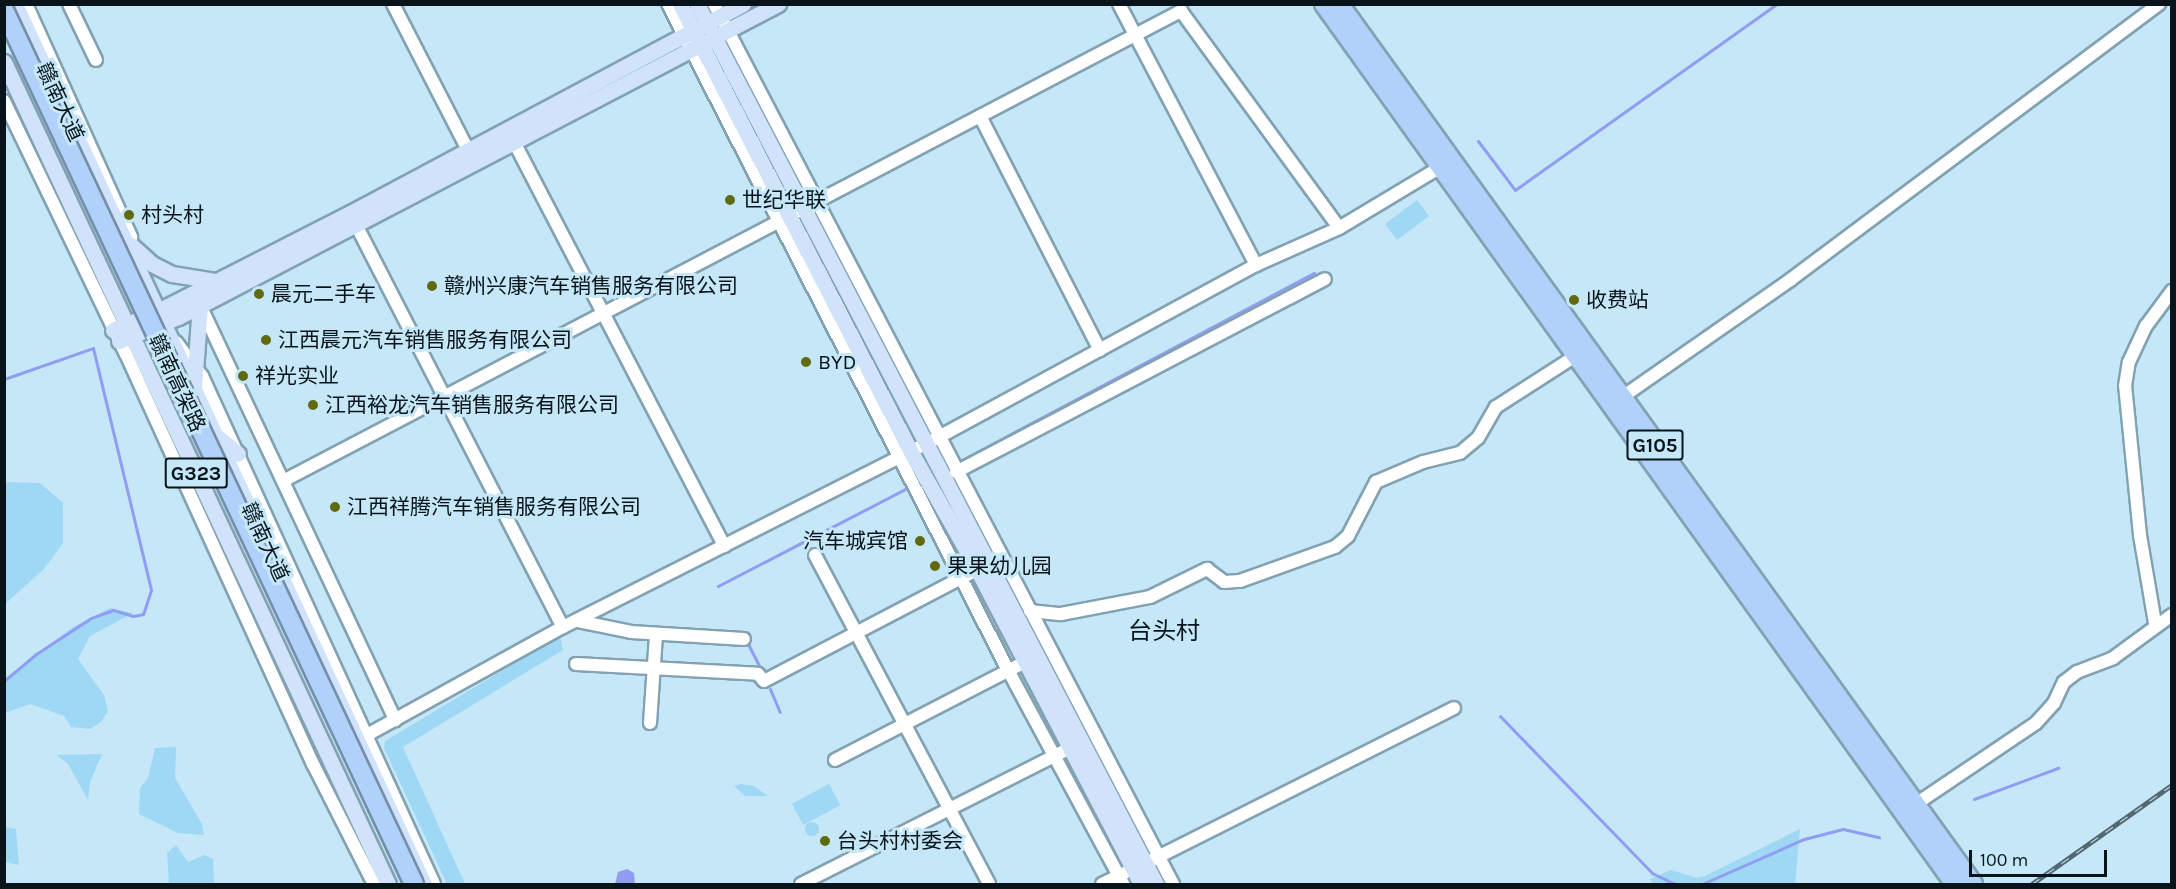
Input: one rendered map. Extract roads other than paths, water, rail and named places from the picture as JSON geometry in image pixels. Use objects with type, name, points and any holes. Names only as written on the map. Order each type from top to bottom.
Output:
[{"type":"highway","name":"G105","points":[[1324,4],[1621,398],[1909,808],[1955,885]]},
{"type":"highway","name":"G105","points":[[1339,4],[1574,357],[1909,808],[1972,885]]},
{"type":"highway","name":"赣南高架路","points":[[4,10],[414,885]]},
{"type":"highway","name":"赣南高架路","points":[[4,38],[401,885]]},
{"type":"main road","name":"赣南大道","points":[[15,4],[424,885]]},
{"type":"main road","points":[[680,4],[721,34],[797,212],[918,448],[989,563],[1156,885]]},
{"type":"main road","points":[[697,4],[703,22],[695,47],[797,212]]},
{"type":"main road","points":[[123,333],[200,305],[353,218],[471,156],[703,22],[743,4]]},
{"type":"main road","points":[[471,156],[513,140],[778,4]]},
{"type":"main road","name":"赣南大道","points":[[4,62],[123,333],[388,885]]},
{"type":"main road","points":[[159,318],[219,280],[353,218]]},
{"type":"main road","points":[[117,223],[138,253],[172,274],[219,280]]},
{"type":"main road","points":[[194,388],[200,305]]},
{"type":"main road","points":[[214,433],[238,454]]},
{"type":"main road","points":[[1141,885],[1145,863]]},
{"type":"street","points":[[26,4],[138,253],[159,318],[195,365],[238,454],[434,885]]},
{"type":"street","points":[[69,4],[96,60]]},
{"type":"street","points":[[393,4],[471,156]]},
{"type":"street","points":[[668,4],[703,22]]},
{"type":"street","points":[[1119,4],[1256,266]]},
{"type":"street","points":[[1621,398],[1790,280],[2158,4]]},
{"type":"street","points":[[283,481],[1181,11],[1339,228]]},
{"type":"street","points":[[4,101],[123,333],[313,764],[374,885]]},
{"type":"street","points":[[980,117],[1100,350]]},
{"type":"street","points":[[513,140],[724,546]]},
{"type":"street","points":[[367,735],[563,627],[918,448],[1256,266],[1339,228],[1445,164]]},
{"type":"street","points":[[797,212],[918,448],[961,578],[1120,880]]},
{"type":"street","points":[[353,218],[563,627]]},
{"type":"street","points":[[956,472],[1325,279]]},
{"type":"street","points":[[2156,623],[2140,535],[2125,386],[2129,362],[2142,335],[2172,291]]},
{"type":"street","points":[[200,305],[395,720]]},
{"type":"street","points":[[1030,611],[1061,614],[1150,597],[1207,569],[1224,582],[1240,581],[1335,547],[1348,536],[1376,482],[1423,462],[1460,453],[1478,438],[1496,407],[1574,357]]},
{"type":"street","points":[[918,448],[956,472],[989,563],[1030,611],[1037,655],[1145,863],[1173,885]]},
{"type":"street","points":[[815,555],[989,885]]},
{"type":"street","points":[[576,664],[758,674],[764,681],[989,563]]},
{"type":"street","points":[[1909,808],[2036,723],[2054,703],[2064,682],[2077,672],[2112,658],[2156,623],[2172,615]]},
{"type":"street","points":[[578,621],[656,634],[744,639]]},
{"type":"street","points":[[650,723],[656,634]]},
{"type":"street","points":[[835,760],[1037,655]]},
{"type":"street","points":[[1102,885],[1120,880],[1145,863],[1454,708]]},
{"type":"street","points":[[801,885],[1082,742]]},
{"type":"water","points":[[627,869],[634,873],[635,884],[615,884],[618,872]]},
{"type":"waterway","points":[[1478,141],[1515,190],[1777,4]]},
{"type":"waterway","points":[[960,461],[1314,273]]},
{"type":"waterway","points":[[4,379],[93,348],[151,590],[143,614],[133,616],[113,610],[91,618],[36,654],[4,681]]},
{"type":"waterway","points":[[718,586],[907,488]]},
{"type":"waterway","points":[[746,640],[760,667]]},
{"type":"waterway","points":[[770,689],[780,712]]},
{"type":"waterway","points":[[1500,716],[1652,873],[1675,884]]},
{"type":"waterway","points":[[1974,799],[2058,768]]},
{"type":"waterway","points":[[1702,884],[1804,839],[1843,829],[1879,837]]},
{"type":"railway","points":[[2032,884],[2172,785]]},
{"type":"place","name":"世纪华联","points":[[730,200]]},
{"type":"place","name":"村头村","points":[[129,215]]},
{"type":"place","name":"赣州兴康汽车销售服务有限公司","points":[[432,286]]},
{"type":"place","name":"晨元二手车","points":[[259,294]]},
{"type":"place","name":"收费站","points":[[1574,300]]},
{"type":"place","name":"江西晨元汽车销售服务有限公司","points":[[266,340]]},
{"type":"place","name":"BYD","points":[[806,362]]},
{"type":"place","name":"祥光实业","points":[[243,376]]},
{"type":"place","name":"江西裕龙汽车销售服务有限公司","points":[[313,405]]},
{"type":"place","name":"江西祥腾汽车销售服务有限公司","points":[[335,507]]},
{"type":"place","name":"汽车城宾馆","points":[[920,541]]},
{"type":"place","name":"果果幼儿园","points":[[935,566]]},
{"type":"place","name":"台头村村委会","points":[[825,841]]},
{"type":"district","name":"台头村","points":[[1164,632]]}]
